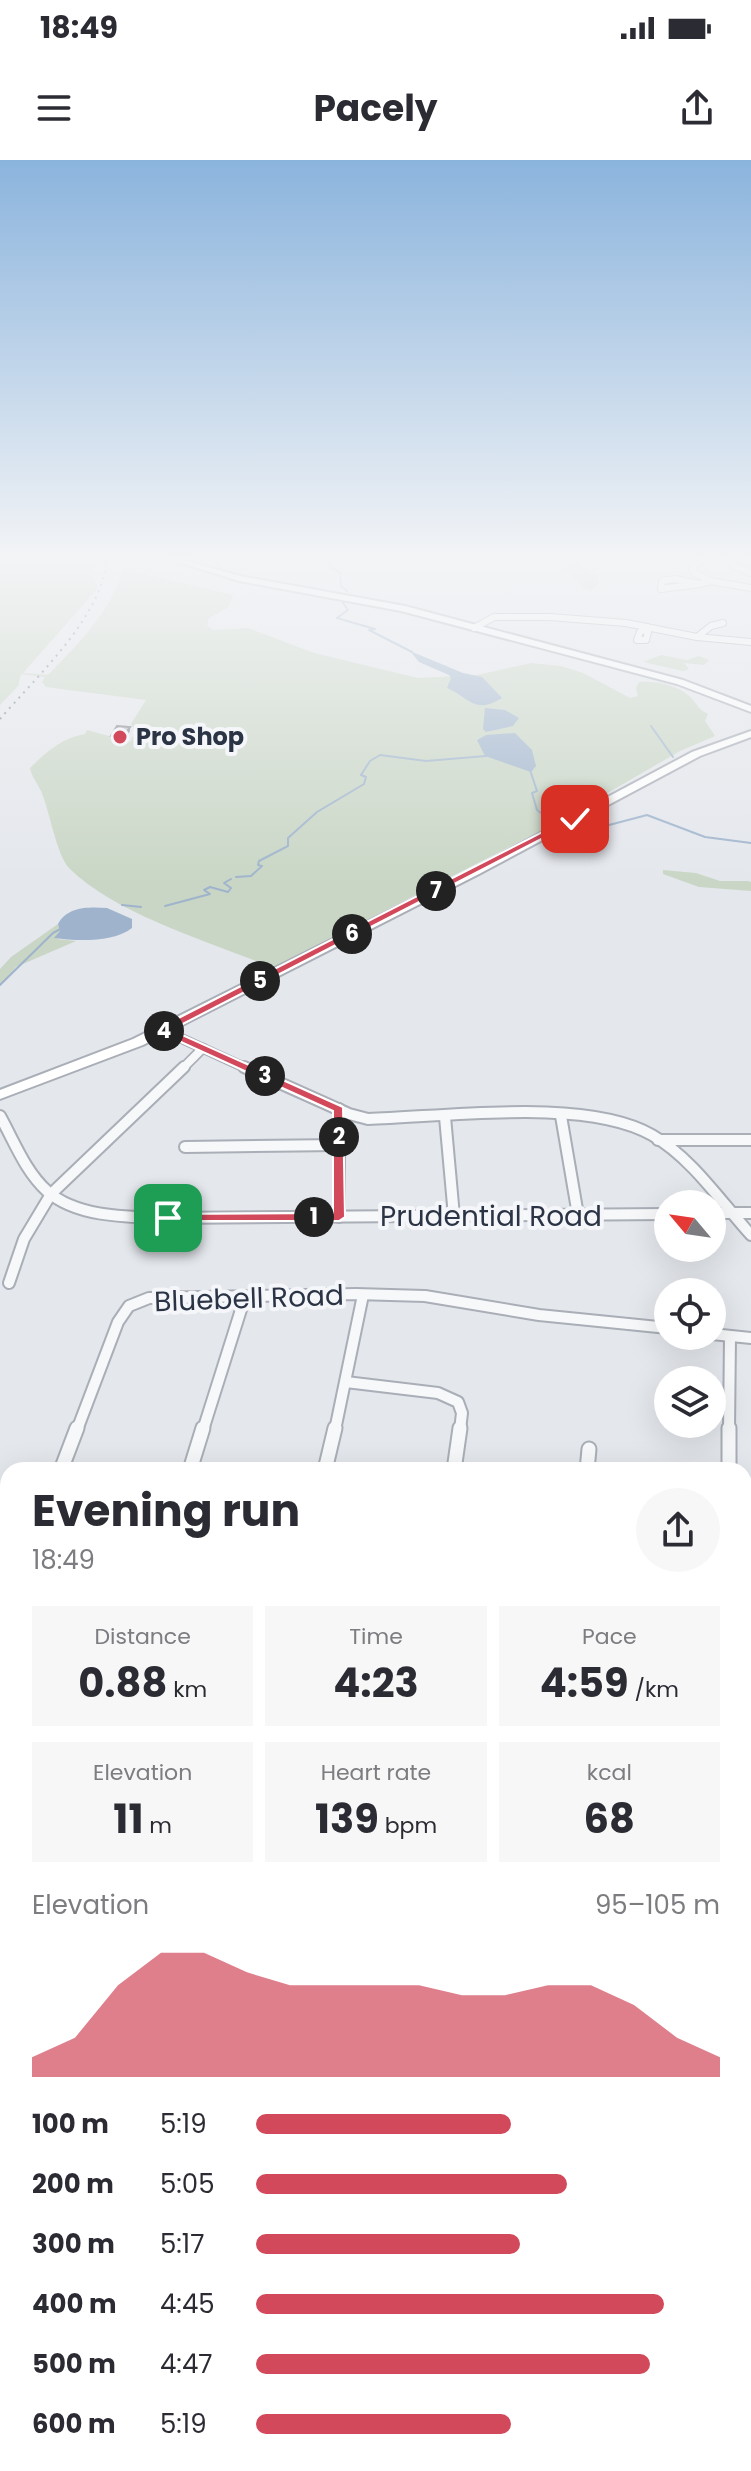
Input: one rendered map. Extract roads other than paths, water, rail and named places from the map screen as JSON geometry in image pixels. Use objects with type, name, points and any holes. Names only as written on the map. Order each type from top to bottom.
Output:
[{"type":"main road","points":[[626,668],[680,682],[751,709]]},
{"type":"main road","points":[[0,1095],[92,1062],[163,1030],[475,872],[696,754],[751,734]]},
{"type":"street","points":[[163,1030],[368,1119],[561,1116],[612,1120],[658,1140],[751,1235]]},
{"type":"street","points":[[9,1283],[24,1239],[51,1194],[203,1048]]},
{"type":"street","points":[[339,1109],[339,1217]]},
{"type":"street","points":[[0,1116],[39,1182],[51,1194]]},
{"type":"street","points":[[561,1116],[578,1215]]},
{"type":"street","points":[[445,1117],[454,1216]]},
{"type":"street","points":[[658,1140],[751,1140]]},
{"type":"street","points":[[185,1147],[339,1145]]},
{"type":"street","name":"Prudential Road","points":[[51,1194],[84,1208],[170,1218],[654,1214]]},
{"type":"street","points":[[726,1213],[751,1213]]},
{"type":"street","points":[[327,1462],[363,1295]]},
{"type":"street","name":"Bluebell Road","points":[[64,1462],[118,1322],[129,1306],[149,1298],[363,1295],[451,1299],[539,1315],[654,1327]]},
{"type":"street","points":[[193,1462],[245,1297]]},
{"type":"street","points":[[726,1336],[751,1338]]},
{"type":"street","points":[[729,1462],[730,1336]]},
{"type":"street","points":[[346,1382],[438,1393],[458,1402],[462,1413],[455,1462]]},
{"type":"street","points":[[588,1462],[589,1449]]},
{"type":"water","points":[[432,668],[451,668],[482,677],[502,698],[485,705],[473,703],[447,688],[451,678]]},
{"type":"water","points":[[485,708],[505,710],[519,718],[513,726],[486,732],[483,729]]},
{"type":"water","points":[[515,733],[532,750],[536,766],[531,772],[485,756],[477,740],[486,735]]},
{"type":"water","points":[[86,908],[107,908],[132,919],[132,928],[105,939],[54,938],[60,931],[58,924],[67,914]]},
{"type":"waterway","points":[[651,726],[673,757]]},
{"type":"waterway","points":[[236,877],[251,876],[262,866],[258,865],[259,861],[288,846],[288,838],[317,812],[364,784],[366,777],[361,775],[370,761],[380,755],[426,761],[486,756]]},
{"type":"waterway","points":[[530,770],[537,791],[532,793],[537,810],[553,822]]},
{"type":"waterway","points":[[575,834],[647,815],[705,837],[751,843]]},
{"type":"waterway","points":[[165,906],[210,894],[204,890],[210,887],[228,892],[231,888],[224,883],[231,879]]},
{"type":"waterway","points":[[122,905],[141,907]]},
{"type":"waterway","points":[[0,985],[53,933],[64,927]]},
{"type":"railway","points":[[0,719],[46,668]]},
{"type":"place","name":"Pro Shop","points":[[120,737]]}]
